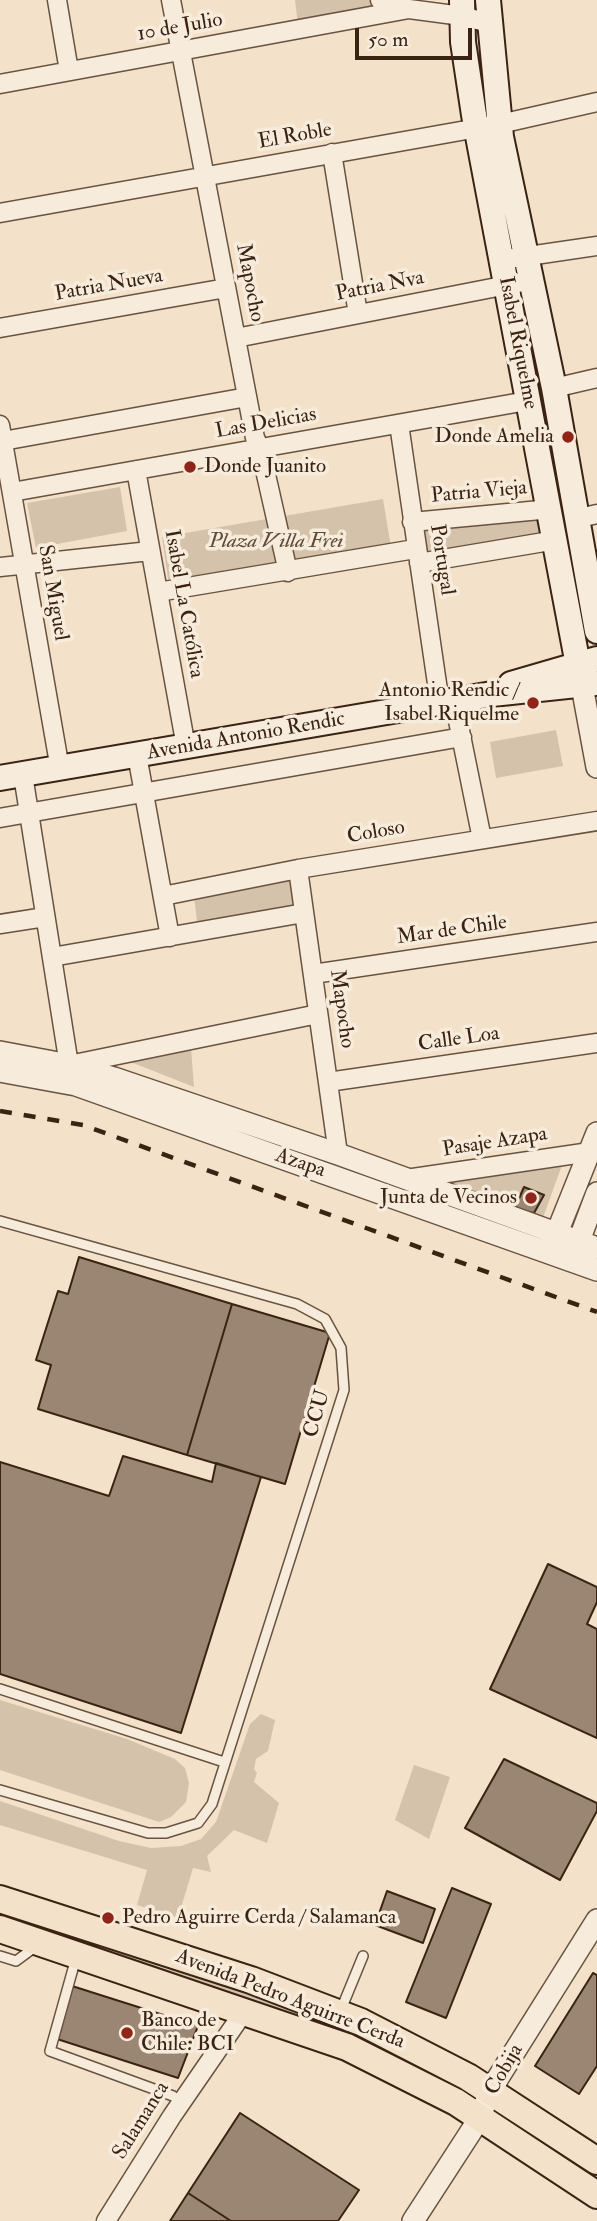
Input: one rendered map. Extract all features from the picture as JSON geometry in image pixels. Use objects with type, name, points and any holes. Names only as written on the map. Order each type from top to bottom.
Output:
[{"type":"main road","name":"Isabel Riquelme","points":[[462,8],[488,125],[530,268],[554,388],[586,516],[597,631]]},
{"type":"main road","name":"Isabel Riquelme","points":[[488,12],[488,125],[501,260],[556,540],[589,672]]},
{"type":"main road","name":"Avenida Antonio Rendic","points":[[11,777],[492,694],[520,680],[589,672]]},
{"type":"main road","name":"Avenida Pedro Aguirre Cerda","points":[[0,1899],[251,1980],[340,2014],[429,2054],[492,2091],[597,2161]]},
{"type":"main road","name":"Avenida Pedro Aguirre Cerda","points":[[0,1929],[42,1942],[85,1961],[189,1993],[347,2048],[479,2116],[597,2195]]},
{"type":"street","points":[[57,0],[69,71]]},
{"type":"street","name":"Mapocho","points":[[171,0],[255,438],[260,448],[288,572]]},
{"type":"street","points":[[380,0],[409,9],[462,8],[488,12]]},
{"type":"street","name":"10 de Julio","points":[[0,84],[409,9]]},
{"type":"street","name":"El Roble","points":[[0,213],[488,125],[597,102]]},
{"type":"street","points":[[332,153],[358,314]]},
{"type":"street","points":[[501,260],[530,268],[597,246]]},
{"type":"street","name":"Patria Nva","points":[[236,338],[507,286],[530,268]]},
{"type":"street","name":"Patria Nueva","points":[[0,328],[226,288]]},
{"type":"street","points":[[554,388],[597,378]]},
{"type":"street","name":"Las Delicias","points":[[1,433],[247,397]]},
{"type":"street","name":"Las Delicias","points":[[12,492],[527,401]]},
{"type":"street","name":"Portugal","points":[[399,424],[417,556],[447,702],[462,737],[482,839]]},
{"type":"street","name":"San Miguel","points":[[1,433],[12,492],[8,516],[24,564],[60,769]]},
{"type":"street","name":"Isabel La Católica","points":[[136,470],[186,747]]},
{"type":"street","name":"Patria Vieja","points":[[412,522],[551,509]]},
{"type":"street","points":[[158,592],[288,572],[556,540]]},
{"type":"street","points":[[0,566],[150,551]]},
{"type":"street","name":"Isabel Riquelme","points":[[589,672],[597,767]]},
{"type":"street","name":"Avenida Antonio Rendic","points":[[0,818],[462,737]]},
{"type":"street","points":[[137,755],[170,937]]},
{"type":"street","points":[[11,777],[29,812],[69,1065],[318,1014]]},
{"type":"street","name":"Coloso","points":[[163,896],[298,869],[597,821]]},
{"type":"street","name":"Mapocho","points":[[298,869],[338,1154]]},
{"type":"street","points":[[52,957],[304,913]]},
{"type":"street","points":[[0,924],[46,917]]},
{"type":"street","name":"Mar de Chile","points":[[313,974],[597,932]]},
{"type":"street","name":"Calle Loa","points":[[328,1082],[597,1043]]},
{"type":"street","name":"Azapa","points":[[0,1052],[69,1065],[338,1154],[406,1179],[553,1242]]},
{"type":"street","name":"Azapa","points":[[0,1071],[76,1085],[582,1250],[597,1270]]},
{"type":"street","points":[[553,1242],[593,1142]]},
{"type":"street","name":"Pasaje Azapa","points":[[406,1179],[593,1142]]},
{"type":"street","points":[[582,1250],[597,1193]]},
{"type":"street","name":"Cobija","points":[[413,2221],[597,1920]]},
{"type":"street","name":"Salamanca","points":[[106,2221],[181,2102],[243,2013]]},
{"type":"lane","name":"CCU","points":[[0,1221],[298,1304],[325,1319],[341,1348],[344,1390],[212,1804],[198,1823],[166,1833],[148,1833],[0,1790]]},
{"type":"lane","points":[[0,1689],[224,1762]]},
{"type":"lane","points":[[0,1956],[16,1961],[42,1942]]},
{"type":"lane","points":[[340,2014],[363,1956]]},
{"type":"lane","points":[[85,1961],[50,2051],[173,2096],[181,2102]]},
{"type":"lane","points":[[118,1981],[171,1998],[189,1993]]},
{"type":"green space","points":[[295,0],[368,0],[402,9],[298,25]]},
{"type":"green space","points":[[526,301],[568,541],[558,526],[518,302]]},
{"type":"green space","points":[[120,487],[127,531],[36,548],[27,503]]},
{"type":"green space","name":"Plaza Villa Frei","points":[[383,499],[391,547],[169,585],[162,537]]},
{"type":"green space","points":[[540,514],[542,534],[424,559],[419,531]]},
{"type":"green space","points":[[556,730],[563,766],[496,778],[490,742]]},
{"type":"green space","points":[[290,876],[298,908],[197,922],[194,895]]},
{"type":"green space","points":[[191,1048],[194,1087],[128,1061]]},
{"type":"green space","points":[[565,1157],[541,1223],[434,1182]]},
{"type":"green space","points":[[0,1700],[127,1739],[175,1759],[185,1768],[189,1783],[186,1802],[171,1817],[159,1822],[0,1770]]},
{"type":"green space","points":[[261,1714],[275,1720],[268,1751],[256,1759],[254,1769],[257,1773],[254,1782],[279,1803],[267,1843],[234,1830],[207,1856],[211,1872],[193,1868],[178,1918],[137,1905],[147,1870],[0,1825],[0,1801],[119,1841],[151,1848],[181,1846],[201,1839],[216,1822],[250,1724]]},
{"type":"green space","points":[[414,1765],[450,1777],[429,1839],[395,1820]]},
{"type":"green space","points":[[0,1912],[277,2003],[360,2034],[458,2085],[455,2092],[0,1924]]},
{"type":"building","name":"Junta de Vecinos","points":[[524,1187],[544,1195],[534,1213],[514,1210]]},
{"type":"building","points":[[79,1257],[232,1304],[187,1455],[38,1409],[51,1365],[36,1360],[58,1291],[68,1294]]},
{"type":"building","points":[[232,1304],[330,1333],[285,1484],[187,1455]]},
{"type":"building","points":[[123,1456],[212,1482],[216,1463],[261,1477],[181,1733],[0,1674],[0,1462],[109,1496]]},
{"type":"building","points":[[548,1564],[597,1587],[597,1602],[587,1624],[597,1629],[597,1738],[490,1689]]},
{"type":"building","points":[[504,1759],[597,1803],[597,1811],[560,1880],[465,1828]]},
{"type":"building","points":[[452,1888],[491,1904],[446,2018],[406,2002]]},
{"type":"building","points":[[387,1891],[435,1909],[423,1943],[375,1925]]},
{"type":"building","points":[[593,1973],[597,1975],[597,2066],[579,2094],[535,2066]]},
{"type":"building","name":"Banco de Chile: BCI","points":[[72,1986],[198,2026],[178,2078],[57,2039]]},
{"type":"building","points":[[240,2113],[359,2190],[338,2221],[231,2221],[188,2193]]},
{"type":"building","points":[[188,2193],[231,2221],[170,2221]]},
{"type":"railway","points":[[0,1111],[83,1125],[597,1312]]},
{"type":"place","name":"Donde Amelia","points":[[568,437]]},
{"type":"place","name":"Donde Juanito","points":[[190,467]]},
{"type":"place","name":"Antonio Rendic / Isabel Riquelme","points":[[533,703]]},
{"type":"place","name":"Junta de Vecinos","points":[[531,1198]]},
{"type":"place","name":"Pedro Aguirre Cerda / Salamanca","points":[[108,1918]]},
{"type":"place","name":"Banco de Chile: BCI","points":[[127,2033]]}]
